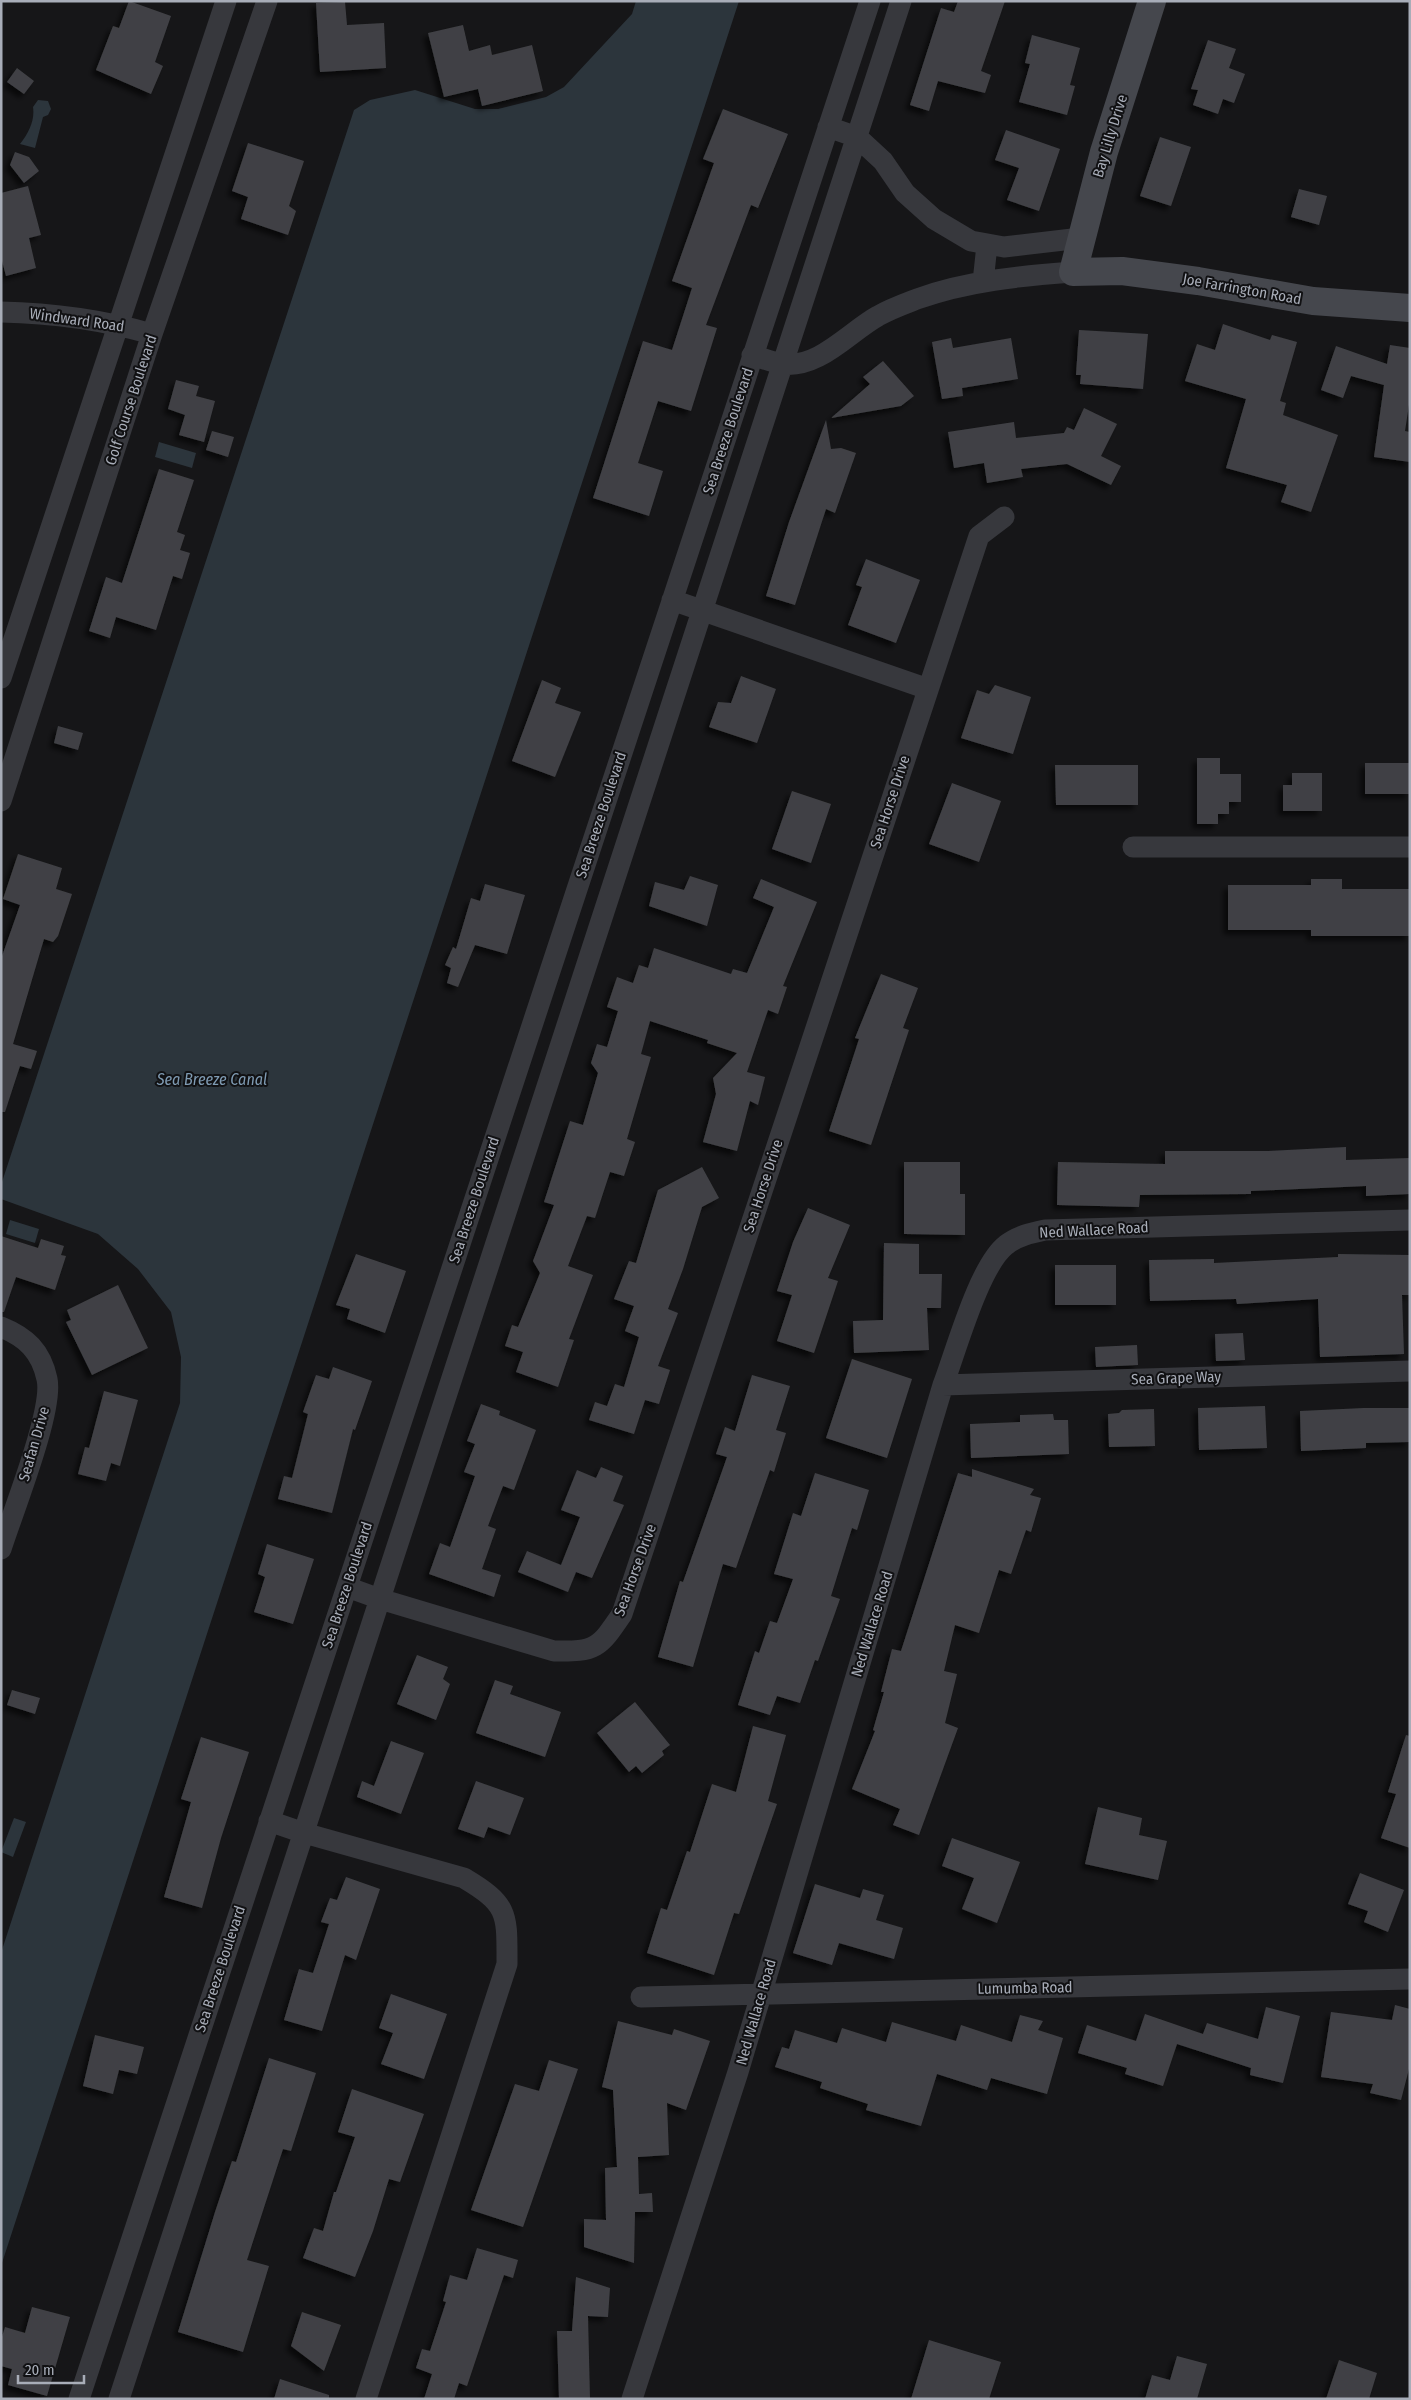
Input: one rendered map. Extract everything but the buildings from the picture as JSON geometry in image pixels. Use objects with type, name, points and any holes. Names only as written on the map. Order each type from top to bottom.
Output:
[{"type":"main road","name":"Bay Lilly Drive","points":[[1073,272],[1104,152],[1152,1]]},
{"type":"main road","name":"Joe Farrington Road","points":[[1073,272],[1131,272],[1198,281],[1313,301],[1410,308]]},
{"type":"street","points":[[1,678],[117,324],[226,1]]},
{"type":"street","name":"Golf Course Boulevard","points":[[1,801],[152,334],[267,1]]},
{"type":"street","name":"Sea Breeze Boulevard","points":[[79,2399],[870,1]]},
{"type":"street","name":"Sea Breeze Boulevard","points":[[119,2399],[902,1]]},
{"type":"street","points":[[828,127],[857,137],[883,161],[905,193],[934,219],[956,234],[987,245],[1004,247],[1081,238]]},
{"type":"street","points":[[983,282],[987,245]]},
{"type":"street","points":[[752,355],[783,364],[810,360],[831,349],[879,315],[916,299],[983,282],[1073,272]]},
{"type":"street","name":"Windward Road","points":[[1,312],[41,313],[117,324],[152,334]]},
{"type":"street","name":"Sea Horse Drive","points":[[346,1587],[554,1651],[582,1652],[604,1641],[622,1614],[979,536],[1004,517]]},
{"type":"street","points":[[672,600],[928,689]]},
{"type":"street","points":[[1133,847],[1410,847]]},
{"type":"street","name":"Ned Wallace Road","points":[[632,2399],[738,2072],[943,1385],[982,1278],[991,1260],[1006,1245],[1024,1235],[1045,1230],[1410,1220]]},
{"type":"street","name":"Seafan Drive","points":[[1,1327],[19,1334],[35,1349],[48,1380],[46,1412],[1,1549]]},
{"type":"street","name":"Sea Grape Way","points":[[943,1385],[1410,1371]]},
{"type":"street","points":[[269,1821],[304,1833],[464,1878],[484,1890],[501,1906],[507,1927],[507,1964],[366,2399]]},
{"type":"street","name":"Lumumba Road","points":[[641,1997],[1408,1975]]},
{"type":"water","name":"Sea Breeze Canal","points":[[636,1],[739,1],[1,2266],[1,1953],[180,1403],[181,1357],[171,1312],[138,1269],[98,1234],[1,1199],[1,1185],[354,110],[370,100],[415,90],[475,109],[498,109],[546,97],[564,87],[632,14]]},
{"type":"water","points":[[38,100],[48,101],[51,109],[48,115],[43,117],[35,148],[20,144],[31,126],[33,107]]},
{"type":"water","points":[[159,442],[196,453],[192,468],[155,457]]},
{"type":"water","points":[[10,1220],[39,1229],[35,1243],[6,1234]]},
{"type":"water","points":[[14,1818],[26,1822],[13,1857],[1,1852]]}]
